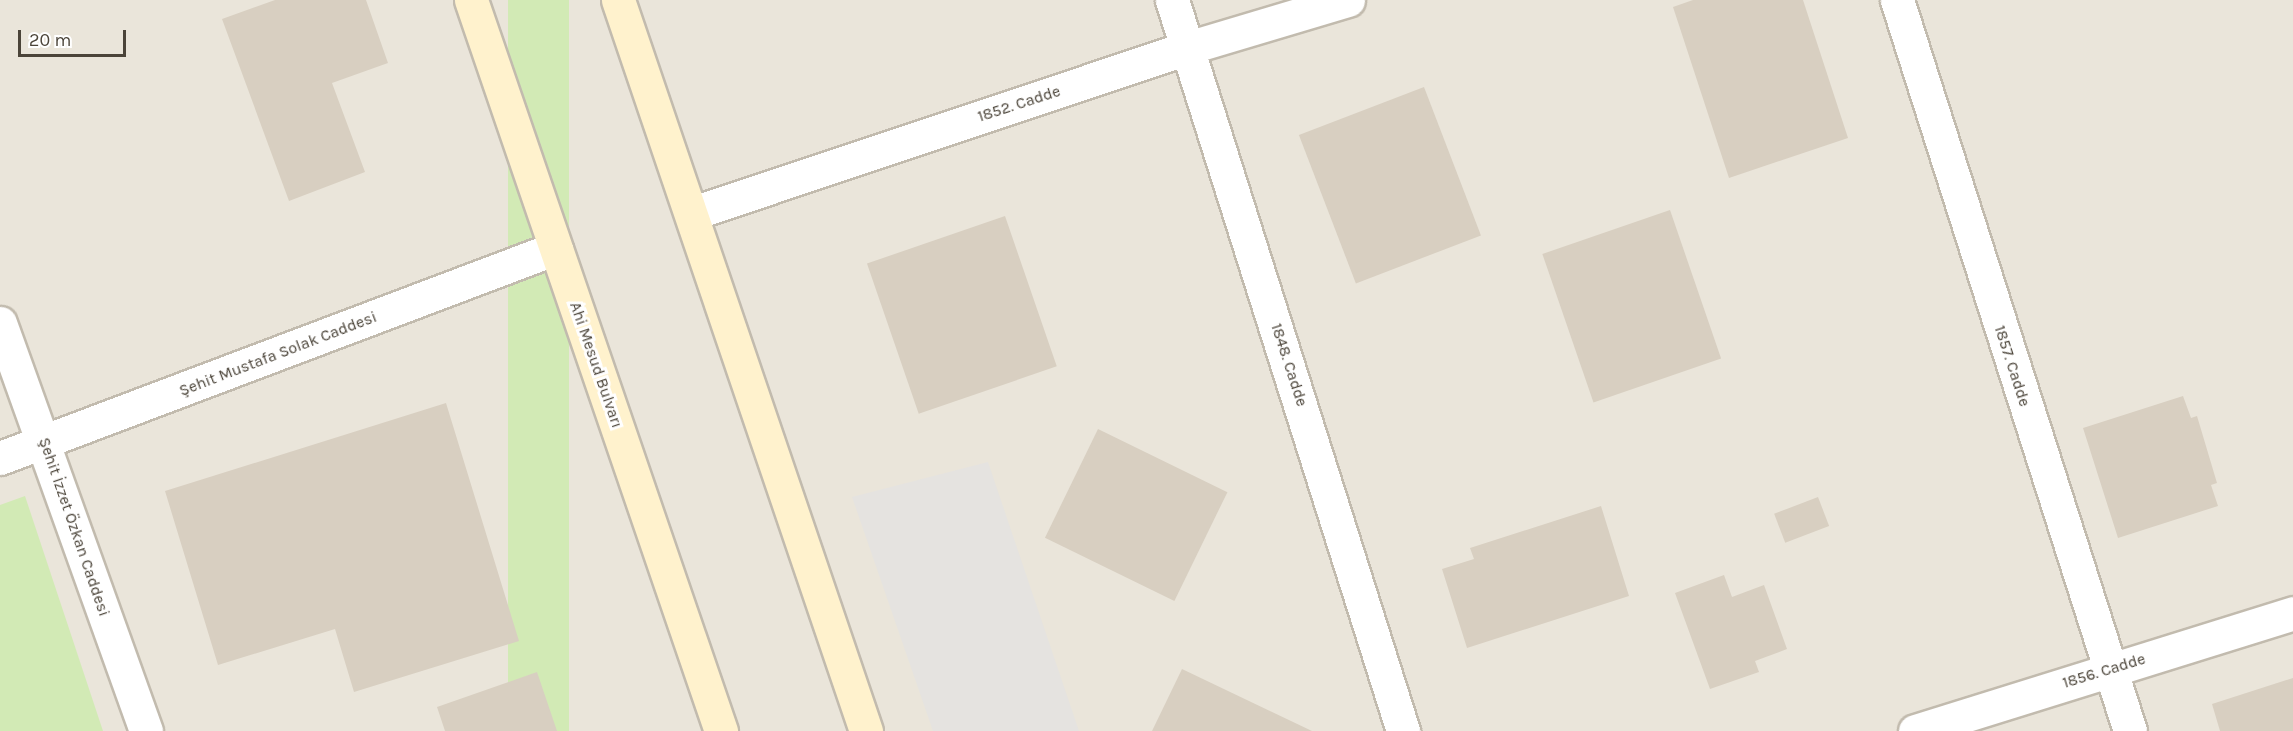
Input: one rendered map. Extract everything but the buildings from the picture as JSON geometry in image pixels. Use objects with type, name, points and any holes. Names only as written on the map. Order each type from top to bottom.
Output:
[{"type":"main road","name":"Ahi Mesud Bulvarı","points":[[471,0],[721,731]]},
{"type":"main road","points":[[618,0],[693,213],[866,731]]},
{"type":"street","name":"1848. Cadde","points":[[1172,0],[1403,731]]},
{"type":"street","name":"1852. Cadde","points":[[693,213],[1187,48],[1348,0]]},
{"type":"street","name":"1857. Cadde","points":[[1897,0],[2130,731]]},
{"type":"street","name":"Şehit Mustafa Solak Caddesi","points":[[0,458],[45,443],[555,248]]},
{"type":"street","name":"Şehit İzzet Özkan Caddesi","points":[[0,323],[45,443],[146,731]]},
{"type":"street","name":"1856. Cadde","points":[[1915,731],[2293,613]]},
{"type":"shaded area","points":[[0,0],[2293,0],[2293,731],[0,731]]},
{"type":"shaded area","points":[[988,462],[1079,731],[933,731],[852,497]]},
{"type":"green space","points":[[508,0],[569,0],[569,731],[508,731]]},
{"type":"green space","points":[[25,496],[103,731],[0,731],[0,505]]}]
